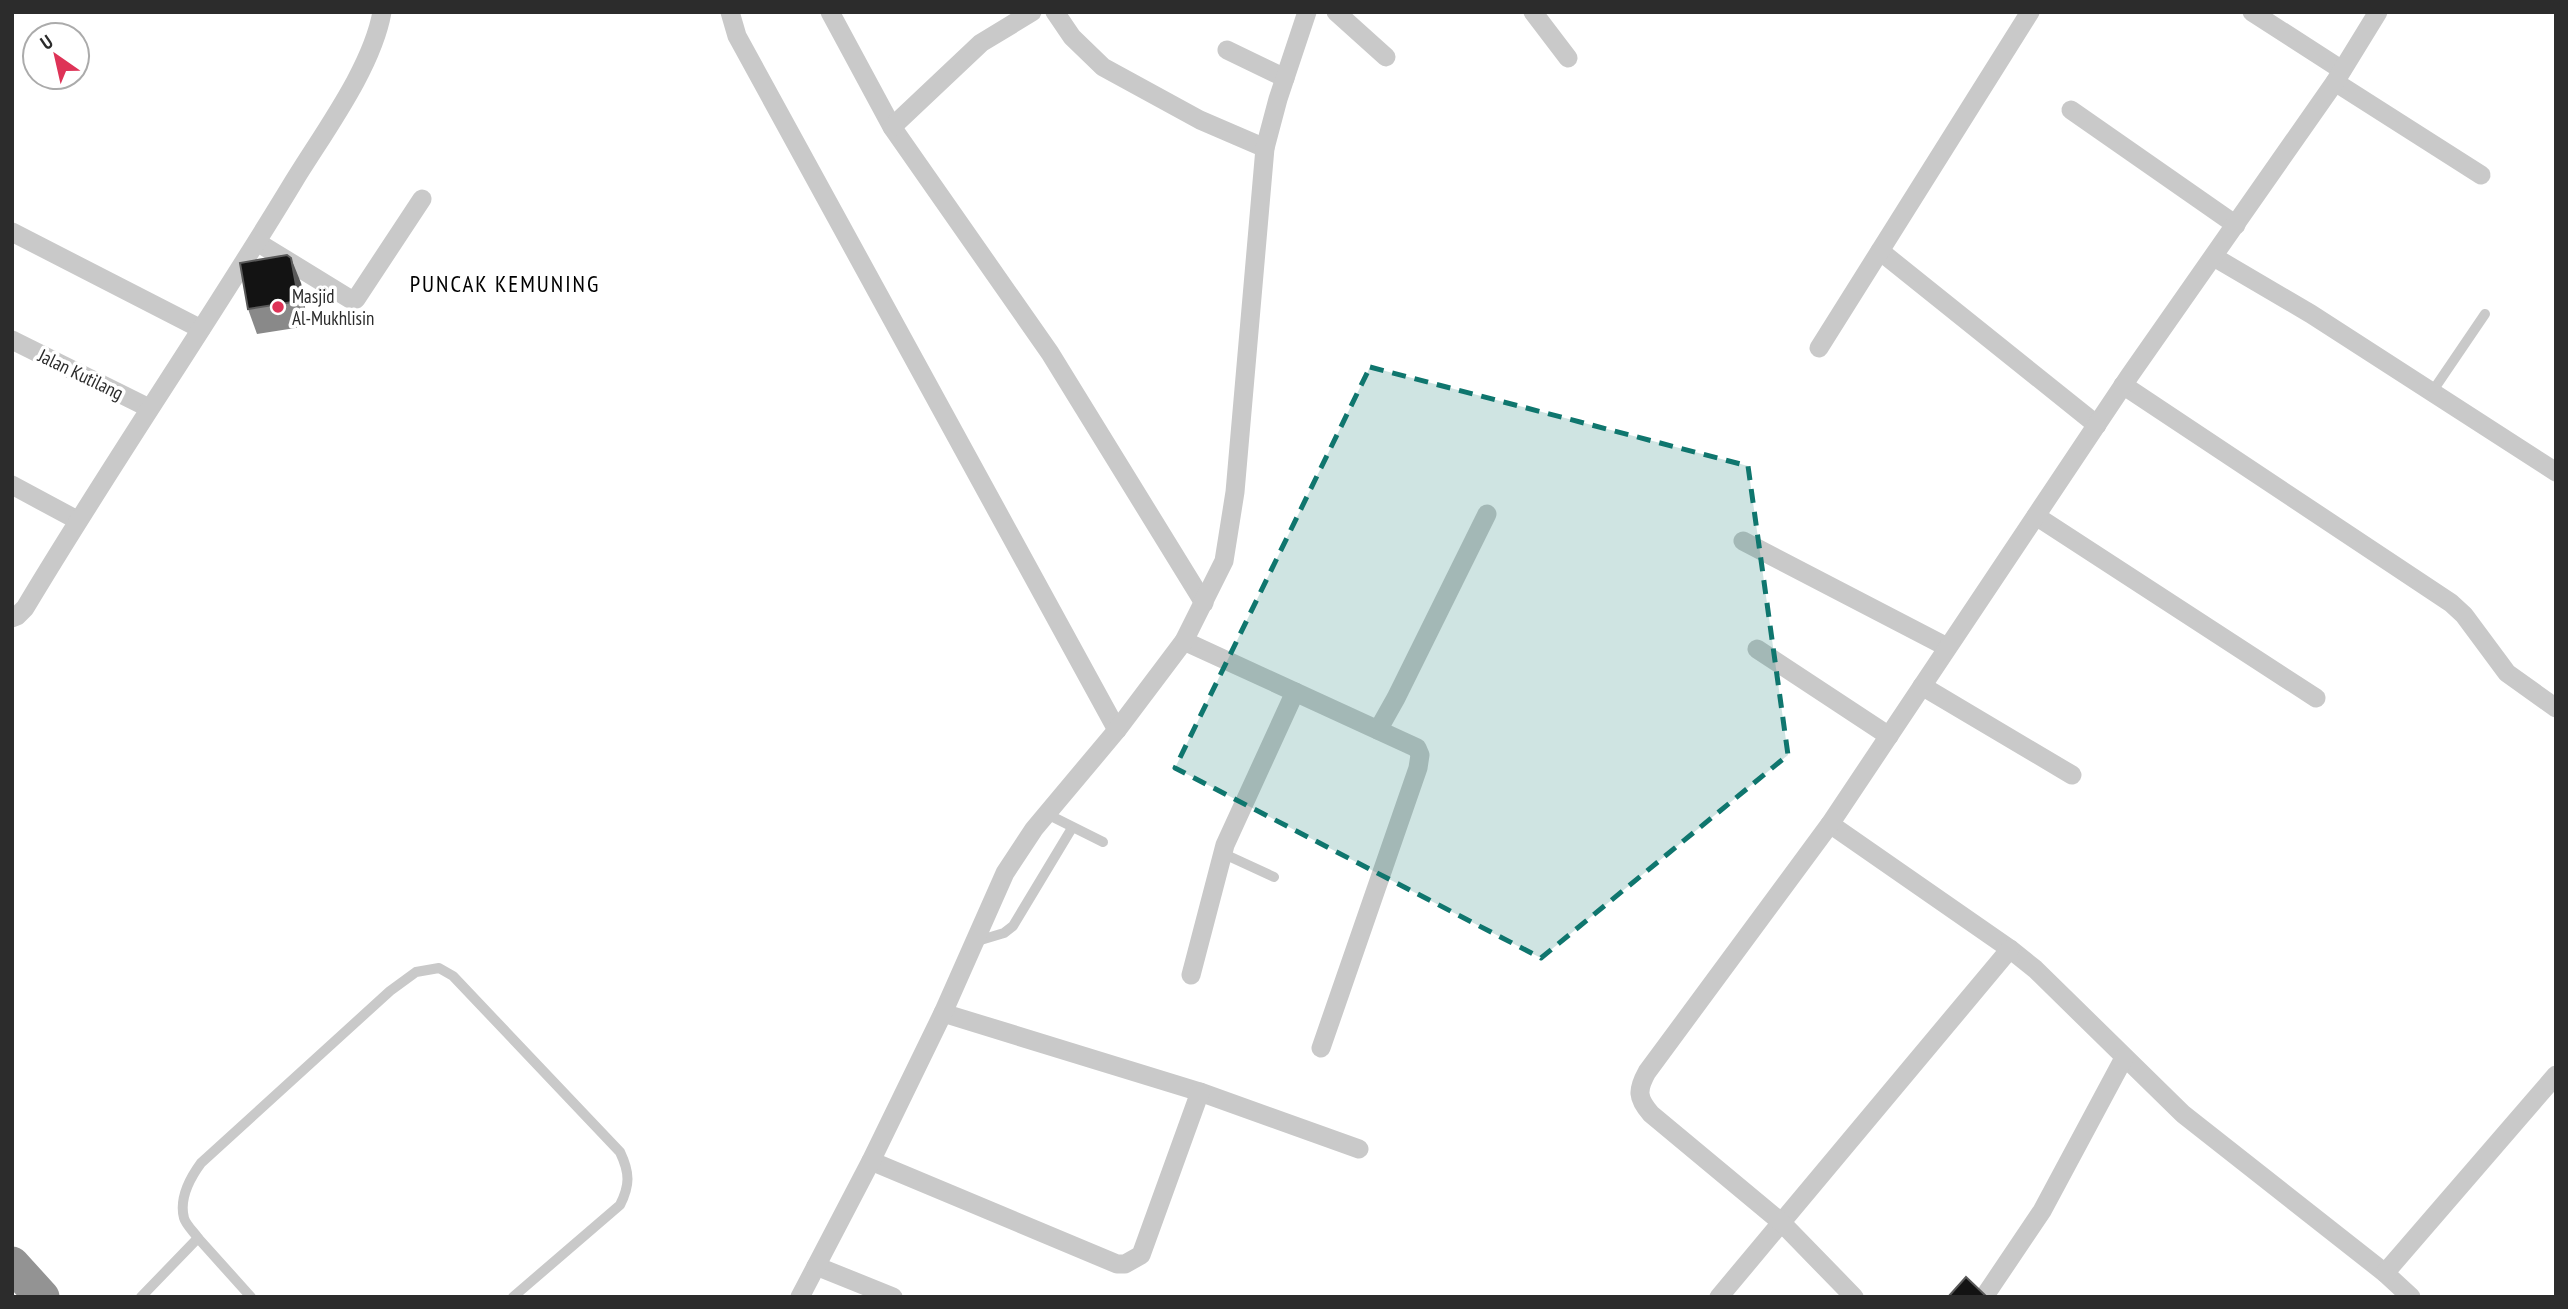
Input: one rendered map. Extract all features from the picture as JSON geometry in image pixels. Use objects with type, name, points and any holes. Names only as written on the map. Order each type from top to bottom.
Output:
[{"type":"highway","points":[[12,1264],[43,1297]]},
{"type":"street","points":[[12,618],[25,608],[77,520],[257,242],[362,68],[380,27],[382,12]]},
{"type":"street","points":[[730,12],[737,36],[1117,730]]},
{"type":"street","points":[[830,12],[892,127],[1050,353],[1204,603]]},
{"type":"street","points":[[892,127],[981,43],[1032,12]]},
{"type":"street","points":[[1055,12],[1072,37],[1103,67],[1200,120],[1265,148]]},
{"type":"street","points":[[800,1297],[871,1161],[943,1013],[1004,873],[1018,850],[1117,730],[1184,641],[1224,561],[1236,492],[1265,148],[1307,12]]},
{"type":"street","points":[[1336,12],[1385,57]]},
{"type":"street","points":[[1533,12],[1568,58]]},
{"type":"street","points":[[1819,348],[2030,12]]},
{"type":"street","points":[[2252,12],[2338,76],[2481,175]]},
{"type":"street","points":[[1854,1297],[1782,1223],[1651,1114],[1640,1101],[1640,1085],[1830,824],[2123,385],[2338,76],[2378,12]]},
{"type":"street","points":[[1227,50],[1285,78]]},
{"type":"street","points":[[2071,110],[2236,225]]},
{"type":"street","points":[[257,242],[350,299],[356,299],[422,199]]},
{"type":"street","points":[[12,232],[201,329]]},
{"type":"street","points":[[1880,251],[2097,425]]},
{"type":"street","points":[[2214,257],[2311,314],[2556,472]]},
{"type":"street","name":"Jalan Kutilang","points":[[12,340],[149,408]]},
{"type":"street","points":[[2123,385],[2451,603],[2464,615],[2507,673],[2556,708]]},
{"type":"street","points":[[12,485],[77,520]]},
{"type":"street","points":[[1378,730],[1392,708],[1487,514]]},
{"type":"street","points":[[2036,516],[2316,698]]},
{"type":"street","points":[[1743,541],[1947,647]]},
{"type":"street","points":[[1184,641],[1417,748],[1420,755],[1418,768],[1321,1048]]},
{"type":"street","points":[[1757,649],[1889,736]]},
{"type":"street","points":[[1922,686],[2072,775]]},
{"type":"street","points":[[1191,975],[1222,853],[1295,692]]},
{"type":"street","points":[[1830,824],[2035,969],[2183,1114],[2385,1273],[2411,1297]]},
{"type":"street","points":[[1719,1297],[2010,949]]},
{"type":"street","points":[[943,1013],[1200,1093],[1359,1149]]},
{"type":"street","points":[[1984,1297],[2042,1211],[2124,1058]]},
{"type":"street","points":[[2385,1273],[2556,1075]]},
{"type":"street","points":[[871,1161],[1117,1264],[1125,1264],[1141,1255],[1200,1093]]},
{"type":"street","points":[[816,1266],[893,1297]]},
{"type":"lane","points":[[2432,392],[2485,314]]},
{"type":"lane","points":[[1047,814],[1103,842]]},
{"type":"lane","points":[[974,942],[1004,933],[1013,926],[1072,828]]},
{"type":"lane","points":[[1222,853],[1274,877]]},
{"type":"lane","points":[[251,1297],[198,1238],[184,1218],[188,1180],[201,1163],[390,991],[416,972],[439,968],[453,976],[620,1152],[629,1173],[627,1191],[620,1205],[513,1297]]},
{"type":"lane","points":[[141,1297],[198,1238]]},
{"type":"highlighted area","points":[[1370,367],[1748,466],[1788,755],[1541,958],[1175,768]]},
{"type":"building","points":[[287,255],[291,258],[299,301],[248,309],[240,263]]},
{"type":"building","points":[[1966,1277],[1987,1297],[1948,1297]]},
{"type":"place","name":"Masjid Al-Mukhlisin","points":[[278,307]]},
{"type":"district","name":"PUNCAK KEMUNING","points":[[505,283]]}]
